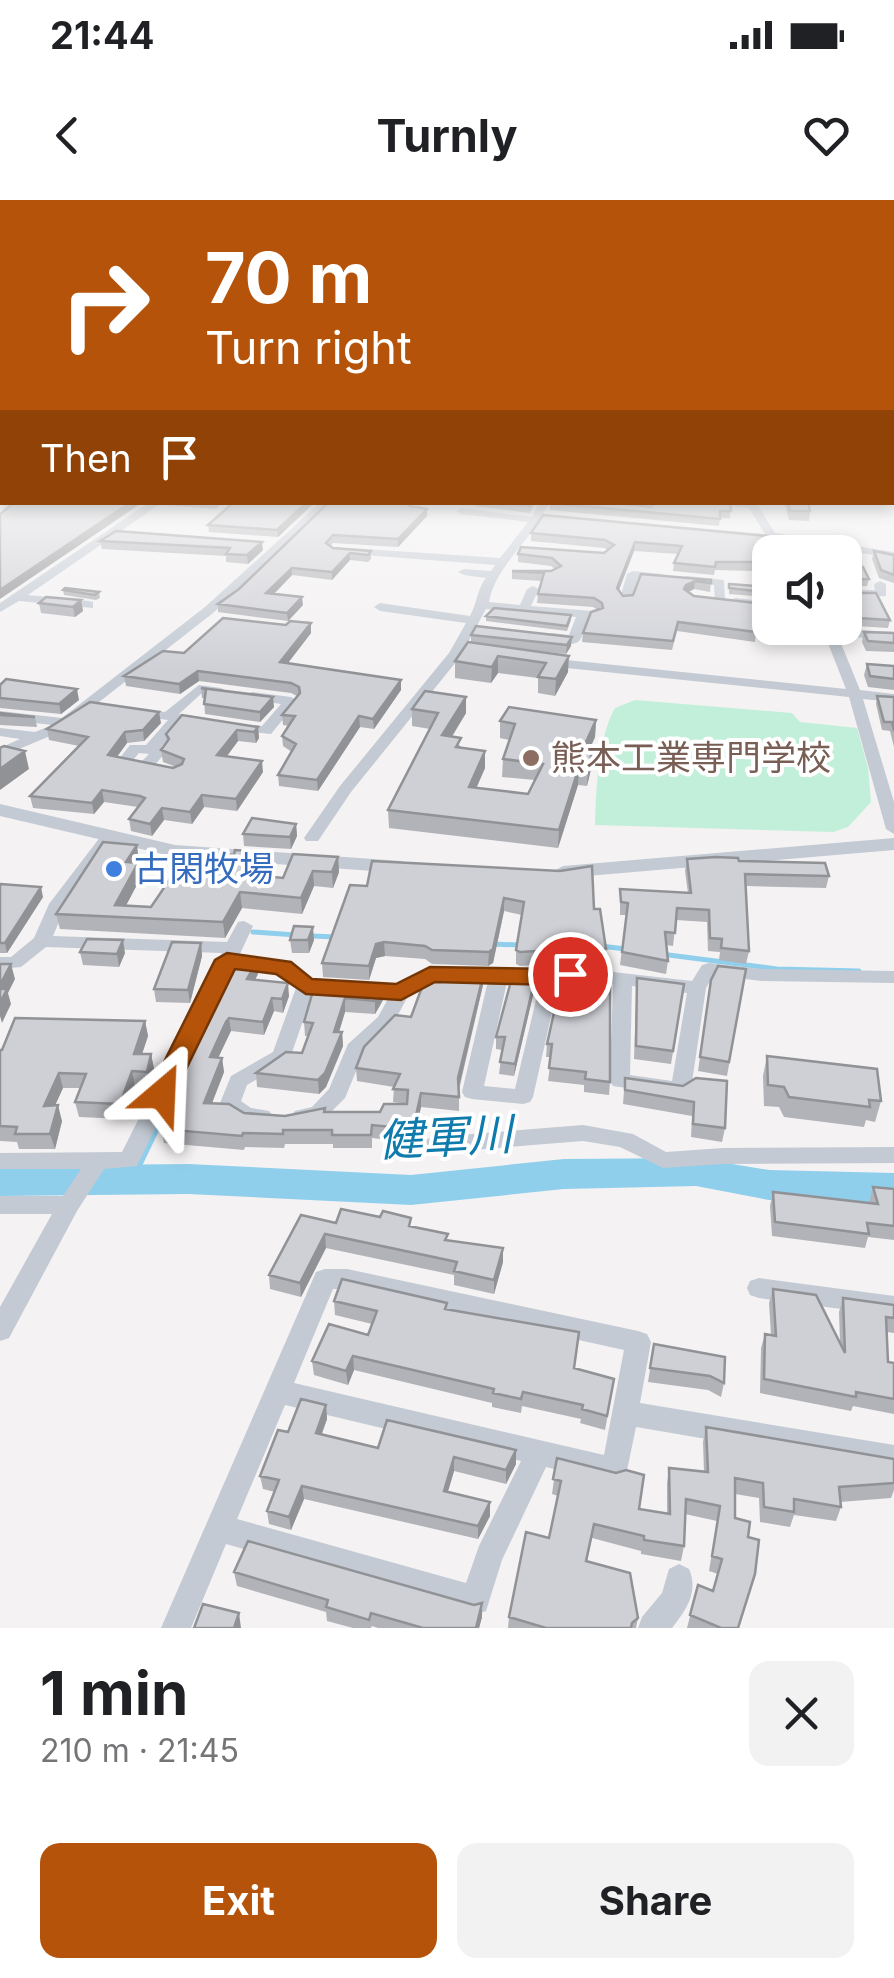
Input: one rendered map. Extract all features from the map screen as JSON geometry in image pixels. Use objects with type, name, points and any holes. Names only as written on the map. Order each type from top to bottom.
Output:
[{"type":"street","points":[[0,608],[108,537]]},
{"type":"street","points":[[0,753],[40,737],[99,701],[290,537]]},
{"type":"street","points":[[312,838],[344,789],[457,650],[475,624],[486,586],[503,569],[523,537]]},
{"type":"street","points":[[263,543],[282,544]]},
{"type":"street","points":[[515,547],[533,548]]},
{"type":"street","points":[[334,549],[503,569]]},
{"type":"street","points":[[862,551],[894,556]]},
{"type":"street","points":[[464,572],[503,569]]},
{"type":"street","points":[[626,598],[633,574],[720,582],[713,599],[752,604]]},
{"type":"street","points":[[862,594],[882,594],[880,584]]},
{"type":"street","points":[[524,609],[533,589]]},
{"type":"street","points":[[18,597],[89,605]]},
{"type":"street","points":[[482,605],[588,615],[574,639],[535,634]]},
{"type":"street","points":[[380,607],[496,630]]},
{"type":"street","points":[[200,617],[217,619]]},
{"type":"street","points":[[862,633],[894,636]]},
{"type":"street","points":[[835,645],[855,695],[894,830]]},
{"type":"street","points":[[457,650],[474,652]]},
{"type":"street","points":[[524,659],[894,698]]},
{"type":"street","points":[[99,701],[173,717],[266,731],[291,701],[199,689],[173,717],[152,762]]},
{"type":"street","points":[[0,715],[64,722]]},
{"type":"street","points":[[0,732],[40,737]]},
{"type":"street","points":[[0,810],[108,838],[192,852],[423,868]]},
{"type":"street","points":[[0,963],[16,963],[42,941],[58,904],[108,838]]},
{"type":"street","points":[[546,872],[894,844]]},
{"type":"street","points":[[0,1161],[128,1160],[244,926]]},
{"type":"street","points":[[42,941],[231,954],[282,967],[315,987],[282,1056],[238,1081],[230,1103],[246,1116],[287,1118],[318,1113],[338,1093],[355,1049],[385,1022],[391,992],[430,974],[570,974],[697,988]]},
{"type":"street","points":[[623,980],[620,1081],[681,1089],[697,988],[709,968],[762,975],[894,977]]},
{"type":"street","points":[[499,976],[472,1092],[523,1096],[552,977]]},
{"type":"street","points":[[435,1145],[584,1133],[626,1140],[662,1160],[894,1155]]},
{"type":"street","points":[[0,1330],[98,1160]]},
{"type":"street","points":[[0,1205],[69,1205]]},
{"type":"street","points":[[176,1628],[277,1391],[325,1280],[347,1279],[638,1342],[615,1471],[277,1391]]},
{"type":"street","points":[[758,1288],[894,1306]]},
{"type":"street","points":[[625,1413],[894,1458]]},
{"type":"street","points":[[219,1528],[475,1600],[489,1556],[539,1454]]},
{"type":"street","points":[[653,1628],[676,1599],[679,1580]]},
{"type":"green space","points":[[635,700],[792,713],[800,722],[857,728],[868,768],[871,802],[848,827],[833,832],[595,825],[599,765],[609,720],[615,708]]},
{"type":"building","points":[[0,537],[79,537],[0,590]]},
{"type":"building","points":[[107,537],[191,537],[262,542],[247,555],[226,554],[230,548],[100,541]]},
{"type":"building","points":[[293,537],[332,537],[326,543],[333,548],[371,551],[368,555],[350,553],[332,572],[292,568],[266,593],[302,597],[287,613],[218,604]]},
{"type":"building","points":[[569,537],[752,537],[752,562],[716,562],[715,567],[674,563],[682,546],[635,542],[617,588],[623,596],[633,595],[641,574],[711,580],[695,581],[684,589],[694,596],[752,603],[752,631],[678,622],[673,641],[583,633],[591,612],[603,608],[602,603],[594,598],[538,594],[544,573],[512,571],[551,571],[561,566],[552,558],[518,554],[521,547],[604,553],[614,545],[605,540]]},
{"type":"building","points":[[874,551],[894,555],[894,575],[881,570]]},
{"type":"building","points":[[729,584],[752,586],[752,591],[729,588]]},
{"type":"building","points":[[65,588],[99,592],[95,595]]},
{"type":"building","points":[[862,593],[876,593],[890,620],[862,618]]},
{"type":"building","points":[[46,597],[81,600],[73,607],[39,603]]},
{"type":"building","points":[[494,608],[571,615],[567,626],[486,616]]},
{"type":"building","points":[[223,618],[286,625],[290,621],[311,623],[280,662],[401,680],[373,719],[359,716],[317,780],[278,775],[296,744],[282,736],[295,716],[282,715],[300,693],[299,687],[198,671],[179,684],[124,676],[163,651],[184,653]]},
{"type":"building","points":[[476,626],[572,637],[567,645],[471,635]]},
{"type":"building","points":[[864,632],[894,633],[894,643],[868,641]]},
{"type":"building","points":[[468,642],[569,656],[556,679],[538,677],[546,663],[498,656],[492,667],[455,661]]},
{"type":"building","points":[[867,664],[894,666],[894,679],[870,676]]},
{"type":"building","points":[[6,679],[77,689],[59,704],[0,698],[0,685]]},
{"type":"building","points":[[201,688],[273,697],[260,712],[204,704],[206,689]]},
{"type":"building","points":[[425,691],[466,697],[442,735],[461,738],[456,747],[485,751],[469,787],[528,794],[543,764],[503,759],[515,724],[500,721],[509,707],[596,720],[582,751],[592,752],[588,768],[579,767],[559,830],[388,810],[438,713],[412,709]]},
{"type":"building","points":[[877,696],[894,697],[894,731],[892,722],[884,722]]},
{"type":"building","points":[[90,702],[159,712],[143,730],[125,732],[108,755],[173,768],[182,764],[184,759],[161,750],[169,739],[166,734],[182,715],[258,727],[254,732],[237,730],[217,755],[262,761],[236,799],[202,795],[190,812],[162,808],[150,824],[129,819],[145,798],[140,796],[102,790],[92,803],[30,796],[88,737],[47,729]]},
{"type":"building","points":[[0,748],[25,751],[0,769]]},
{"type":"building","points":[[252,818],[296,824],[290,837],[243,834]]},
{"type":"building","points":[[103,842],[137,845],[126,862],[138,863],[115,905],[151,907],[189,851],[234,855],[235,850],[264,852],[253,875],[283,878],[293,854],[338,857],[332,872],[313,871],[301,898],[240,892],[223,922],[56,914]]},
{"type":"building","points":[[687,859],[825,863],[829,876],[745,874],[749,951],[721,948],[722,939],[710,938],[709,910],[677,908],[675,933],[665,932],[668,961],[622,952],[628,903],[621,902],[620,889],[691,893]]},
{"type":"building","points":[[372,861],[560,871],[592,866],[594,909],[600,909],[606,949],[516,950],[524,902],[504,898],[493,949],[489,952],[432,950],[384,942],[376,944],[369,966],[322,963],[350,885],[367,886]]},
{"type":"building","points":[[0,884],[41,887],[5,943],[0,943]]},
{"type":"building","points":[[294,926],[313,927],[308,940],[290,940]]},
{"type":"building","points":[[87,939],[123,940],[117,954],[80,952]]},
{"type":"building","points":[[172,942],[201,943],[188,990],[154,989]]},
{"type":"building","points":[[235,958],[257,961],[247,979],[288,983],[282,999],[272,998],[263,1022],[229,1018],[226,1022],[210,1057],[222,1058],[204,1103],[229,1104],[244,1113],[285,1116],[325,1108],[324,1112],[380,1112],[384,1104],[407,1104],[408,1090],[393,1089],[400,1074],[356,1068],[364,1047],[395,1015],[411,1017],[426,976],[435,971],[484,972],[458,1078],[459,1097],[421,1093],[413,1129],[372,1125],[371,1135],[283,1130],[283,1134],[242,1136],[161,1129],[176,1076]]},
{"type":"building","points":[[0,964],[11,964],[0,985]]},
{"type":"building","points":[[718,966],[746,969],[729,1062],[700,1057],[711,980]]},
{"type":"building","points":[[563,972],[595,973],[593,986],[610,988],[610,1082],[585,1079],[586,1072],[549,1068],[552,1044],[547,1044]]},
{"type":"building","points":[[516,974],[536,974],[515,1064],[500,1062],[505,1037],[496,1037]]},
{"type":"building","points":[[637,978],[684,984],[673,1051],[636,1046]]},
{"type":"building","points":[[315,984],[382,987],[375,1001],[345,998],[334,1032],[342,1032],[325,1073],[318,1080],[256,1073],[286,1052],[302,1053],[313,1023],[304,1022]]},
{"type":"building","points":[[15,1018],[145,1021],[134,1054],[151,1054],[147,1072],[132,1071],[120,1104],[75,1102],[86,1074],[59,1073],[44,1106],[58,1105],[50,1134],[15,1134],[17,1127],[0,1126],[0,1050]]},
{"type":"building","points":[[767,1056],[877,1069],[881,1101],[869,1100],[870,1107],[789,1097],[784,1087],[768,1085]]},
{"type":"building","points":[[625,1078],[683,1086],[696,1078],[727,1081],[725,1128],[693,1124],[694,1102],[625,1090]]},
{"type":"building","points":[[873,1187],[894,1189],[894,1226],[867,1223],[869,1234],[775,1222],[773,1192],[878,1204]]},
{"type":"building","points":[[341,1209],[380,1217],[383,1211],[411,1218],[409,1226],[448,1234],[445,1240],[503,1248],[494,1280],[454,1271],[457,1262],[325,1234],[300,1283],[269,1275],[301,1215],[336,1223]]},
{"type":"building","points":[[342,1279],[447,1303],[445,1309],[579,1332],[574,1368],[614,1379],[607,1416],[582,1409],[583,1405],[523,1392],[521,1399],[353,1356],[346,1371],[312,1361],[329,1324],[368,1335],[377,1311],[334,1301]]},
{"type":"building","points":[[773,1289],[816,1295],[845,1353],[843,1298],[894,1305],[894,1318],[886,1317],[888,1362],[894,1363],[894,1399],[856,1392],[856,1397],[764,1379],[765,1334],[776,1336]]},
{"type":"building","points":[[654,1344],[725,1357],[724,1383],[710,1376],[650,1368]]},
{"type":"building","points":[[301,1399],[326,1405],[316,1433],[378,1448],[387,1420],[516,1450],[506,1470],[454,1457],[444,1491],[490,1502],[478,1526],[302,1486],[289,1517],[267,1511],[279,1480],[260,1476],[278,1430],[288,1432]]},
{"type":"building","points":[[706,1427],[894,1459],[894,1483],[839,1487],[841,1507],[794,1499],[794,1512],[764,1507],[763,1483],[735,1478],[735,1518],[750,1522],[748,1537],[759,1540],[755,1574],[738,1628],[721,1628],[690,1615],[698,1585],[713,1591],[722,1559],[712,1556],[720,1506],[686,1499],[684,1546],[644,1540],[644,1536],[594,1524],[586,1561],[630,1573],[638,1618],[631,1628],[546,1628],[509,1617],[526,1532],[549,1538],[561,1481],[553,1479],[557,1458],[616,1473],[626,1470],[644,1475],[639,1509],[670,1514],[669,1468],[708,1472]]},
{"type":"building","points":[[248,1541],[474,1605],[482,1603],[476,1628],[423,1628],[371,1613],[369,1620],[326,1607],[328,1600],[234,1572]]},
{"type":"building","points":[[203,1604],[239,1613],[234,1628],[194,1628]]},
{"type":"waterway","points":[[253,932],[296,935]]},
{"type":"waterway","points":[[312,936],[336,937]]},
{"type":"waterway","points":[[491,944],[520,945]]},
{"type":"waterway","points":[[601,946],[625,949]]},
{"type":"waterway","points":[[661,954],[777,969],[859,971]]},
{"type":"waterway","points":[[133,1178],[170,1101]]},
{"type":"waterway","name":"健軍川","points":[[0,1181],[188,1179],[411,1190],[564,1174],[696,1172],[769,1185],[894,1188]]},
{"type":"place","name":"熊本工業専門学校","points":[[531,758]]},
{"type":"place","name":"古閑牧場","points":[[114,869]]},
{"type":"route","points":[[162,1094],[227,960],[282,967],[306,986],[401,992],[430,974],[570,974]]}]
